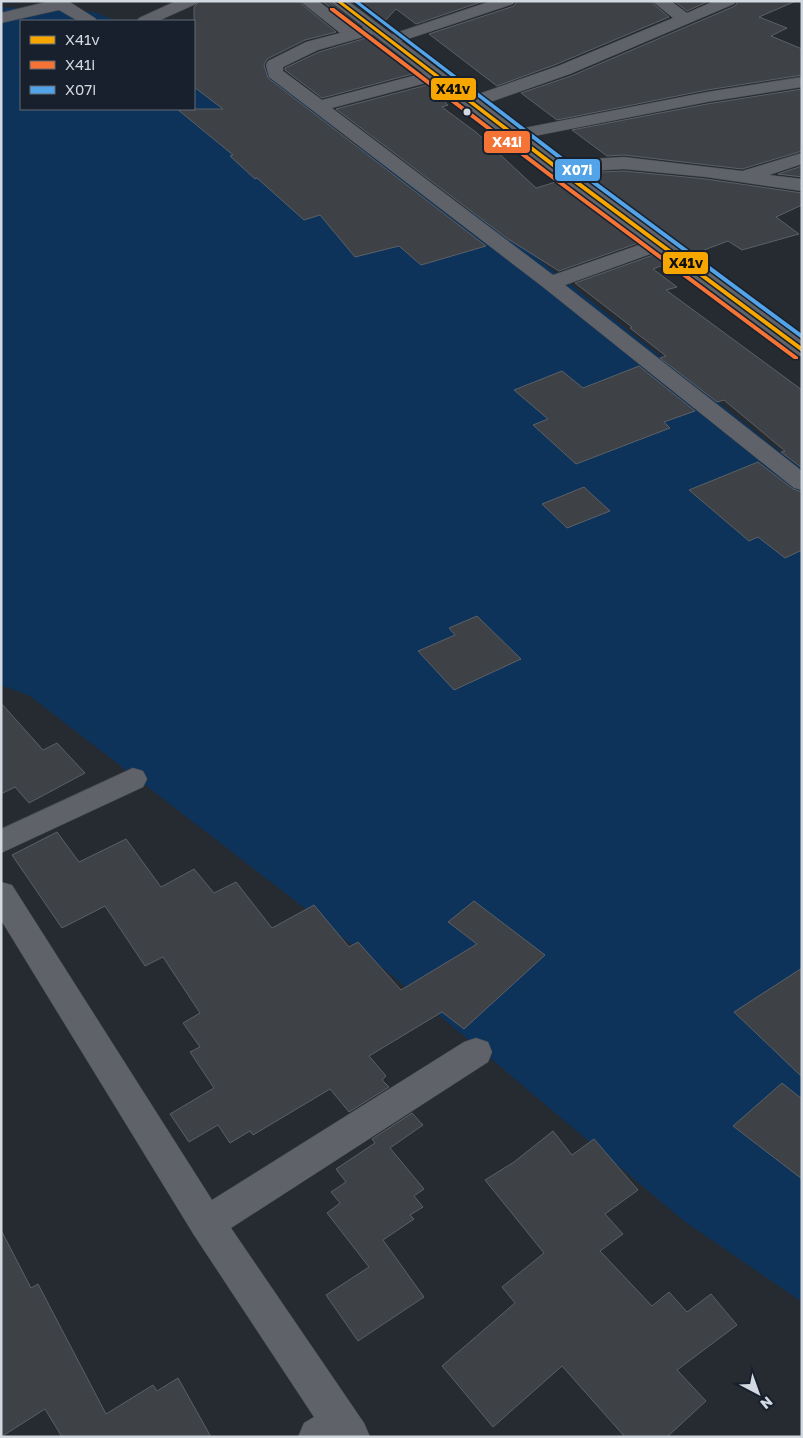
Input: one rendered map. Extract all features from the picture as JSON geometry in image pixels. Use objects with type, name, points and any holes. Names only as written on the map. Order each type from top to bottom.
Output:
[{"type":"street","points":[[147,20],[190,1]]},
{"type":"street","points":[[308,1],[353,35]]},
{"type":"street","points":[[338,1],[556,167],[802,350]]},
{"type":"street","points":[[390,40],[506,1]]},
{"type":"street","points":[[660,1],[685,19]]},
{"type":"street","points":[[473,102],[564,70],[728,1]]},
{"type":"street","points":[[1,18],[60,3],[88,20]]},
{"type":"street","points":[[375,29],[312,46],[274,65],[275,72],[550,283],[802,483]]},
{"type":"street","points":[[320,106],[435,75]]},
{"type":"street","points":[[514,135],[664,105],[802,82]]},
{"type":"street","points":[[745,176],[802,158]]},
{"type":"street","points":[[556,167],[624,163],[745,176],[802,185]]},
{"type":"street","points":[[550,283],[660,244]]},
{"type":"street","points":[[1,842],[134,779]]},
{"type":"street","points":[[1,894],[336,1432]]},
{"type":"street","points":[[207,1223],[476,1052]]},
{"type":"shaded area","points":[[1,7],[94,12],[114,20],[20,20],[20,110],[195,110],[195,46],[260,63],[352,143],[502,230],[802,469],[802,1302],[684,1221],[390,974],[30,696],[1,685]]},
{"type":"building","points":[[200,1],[298,1],[336,32],[305,40],[267,59],[264,65],[268,78],[486,246],[421,265],[399,246],[355,257],[320,215],[304,220],[230,156],[233,155],[178,110],[223,109],[195,88],[194,7]]},
{"type":"building","points":[[322,1],[328,1],[359,26],[356,27]]},
{"type":"building","points":[[351,1],[484,1],[416,24],[396,9],[382,24]]},
{"type":"building","points":[[517,1],[650,1],[669,17],[557,64],[497,86],[429,34],[514,6]]},
{"type":"building","points":[[674,1],[709,1],[687,11]]},
{"type":"building","points":[[738,1],[796,1],[759,17],[787,28],[771,36],[802,49],[802,75],[707,90],[557,120],[521,93],[571,76],[735,6]]},
{"type":"building","points":[[373,36],[416,73],[322,98],[285,70],[285,68],[319,52]]},
{"type":"building","points":[[427,85],[448,105],[442,107],[477,133],[536,188],[559,181],[641,242],[559,271],[508,239],[336,109]]},
{"type":"building","points":[[802,89],[802,151],[742,169],[624,155],[607,156],[572,130],[707,104]]},
{"type":"building","points":[[802,166],[802,177],[778,174]]},
{"type":"building","points":[[624,171],[706,179],[802,193],[802,205],[776,217],[799,234],[742,250],[728,241],[691,255],[580,173]]},
{"type":"building","points":[[656,254],[669,263],[653,269],[677,287],[666,290],[802,390],[802,468],[781,452],[785,451],[724,400],[717,402],[660,358],[666,356],[575,283]]},
{"type":"building","points":[[639,366],[695,411],[664,422],[670,428],[576,464],[533,425],[548,419],[514,390],[562,371],[583,388]]},
{"type":"building","points":[[758,462],[793,489],[802,492],[802,550],[785,558],[758,537],[749,541],[689,490]]},
{"type":"building","points":[[584,487],[610,511],[567,528],[542,504]]},
{"type":"building","points":[[477,616],[521,659],[454,690],[418,651],[455,635],[449,628]]},
{"type":"building","points":[[1,703],[43,750],[57,743],[85,773],[29,803],[15,787],[1,794]]},
{"type":"building","points":[[57,832],[79,862],[126,839],[161,887],[194,869],[214,893],[236,882],[272,928],[314,905],[349,947],[358,942],[401,990],[477,944],[448,922],[474,901],[545,955],[464,1029],[442,1012],[369,1056],[386,1076],[382,1080],[389,1087],[349,1112],[330,1089],[253,1135],[250,1131],[230,1143],[218,1125],[189,1142],[170,1114],[214,1088],[190,1052],[200,1047],[183,1023],[200,1013],[163,957],[145,966],[105,906],[62,928],[12,855]]},
{"type":"building","points":[[802,968],[802,1077],[734,1012]]},
{"type":"building","points":[[782,1083],[802,1099],[802,1179],[733,1126]]},
{"type":"building","points":[[412,1113],[423,1125],[390,1148],[424,1189],[414,1196],[423,1207],[410,1215],[414,1219],[383,1240],[424,1297],[358,1341],[326,1295],[369,1267],[327,1213],[340,1203],[331,1192],[346,1182],[336,1169],[375,1143],[372,1139]]},
{"type":"building","points":[[553,1131],[572,1155],[594,1139],[638,1190],[605,1214],[623,1234],[600,1251],[652,1306],[669,1292],[687,1312],[711,1294],[737,1325],[677,1370],[706,1401],[667,1437],[625,1437],[562,1366],[493,1427],[442,1366],[515,1303],[502,1287],[544,1253],[485,1180],[514,1162]]},
{"type":"building","points":[[1,1230],[31,1288],[38,1284],[106,1414],[153,1385],[157,1391],[178,1378],[211,1437],[62,1437],[45,1409],[1,1437]]},
{"type":"transit line","name":"X41v","points":[[338,1],[556,167],[802,350]]},
{"type":"transit line","name":"X07i","points":[[355,1],[562,159],[802,337]]},
{"type":"transit line","name":"X41i","points":[[332,9],[550,175],[796,358]]}]
